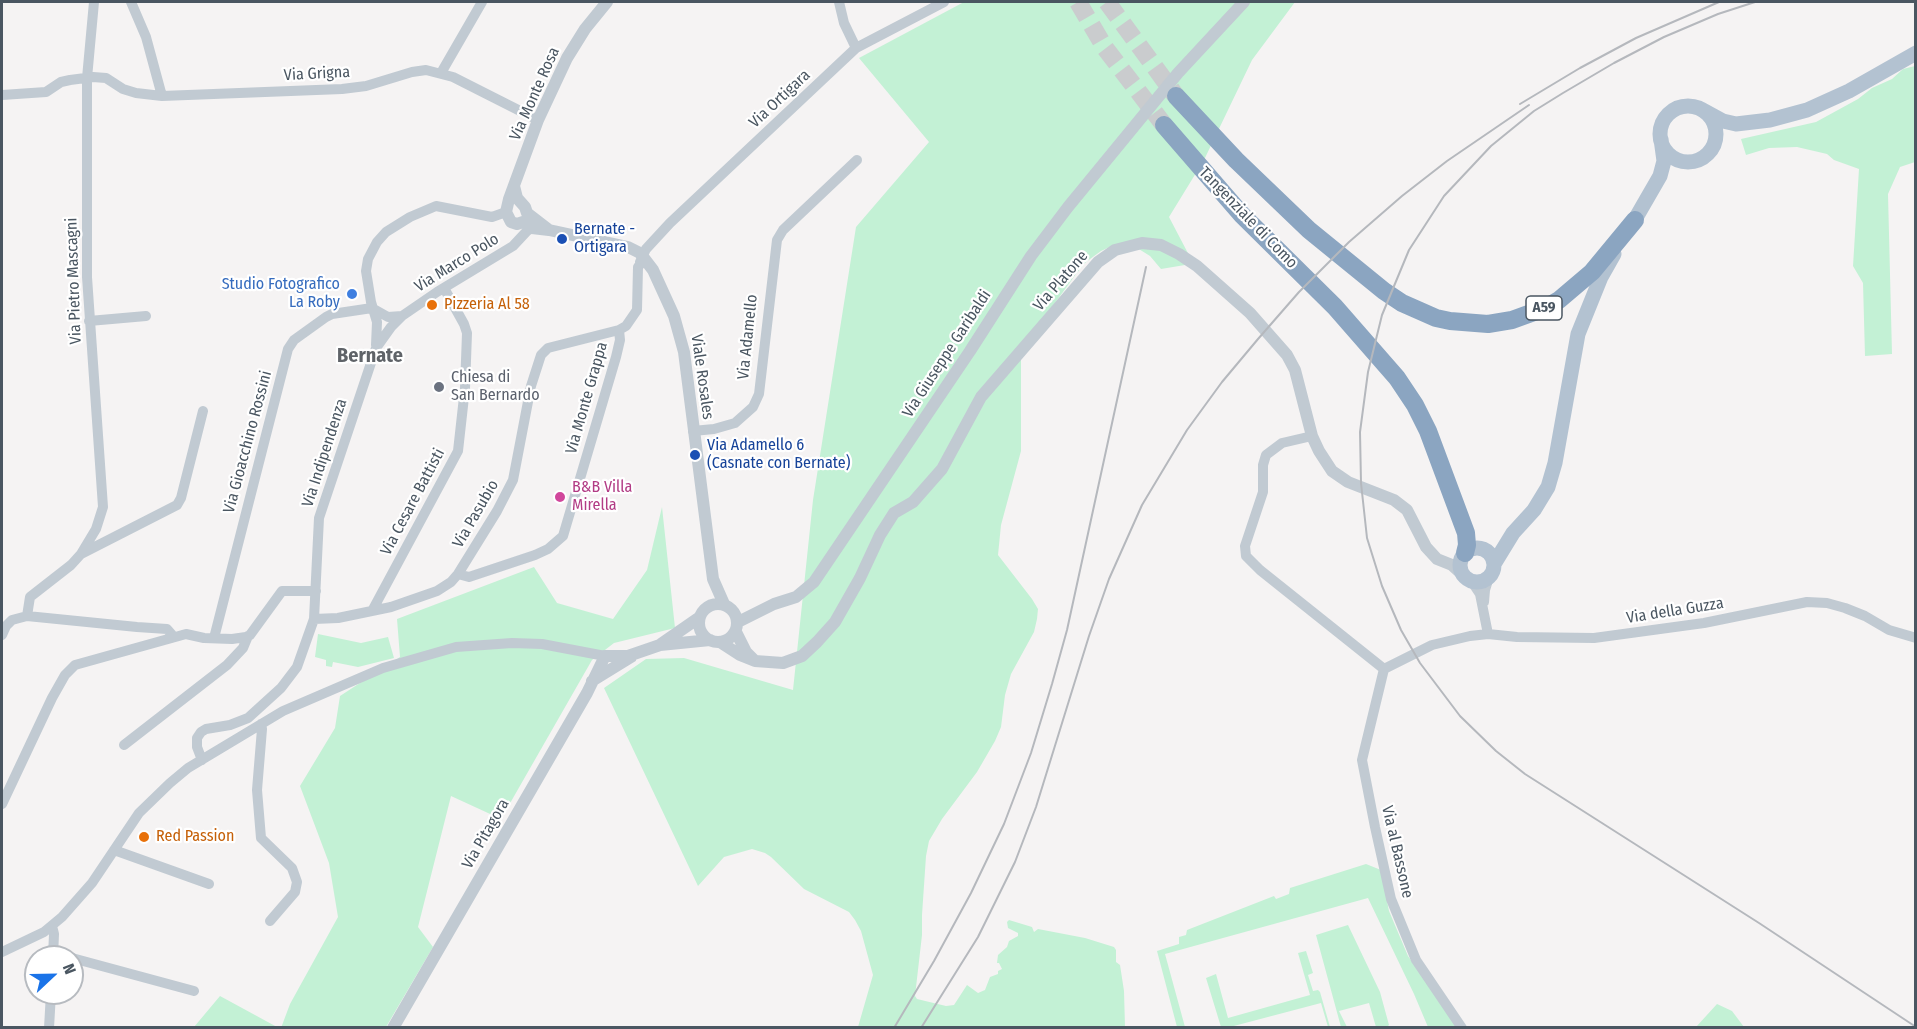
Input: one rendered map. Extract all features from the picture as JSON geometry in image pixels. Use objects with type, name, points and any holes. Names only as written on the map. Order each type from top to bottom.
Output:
[{"type":"highway","name":"Tangenziale di Como","points":[[1176,96],[1310,230],[1384,291],[1420,312],[1450,321],[1488,324],[1533,314],[1559,300],[1592,272],[1635,220]]},
{"type":"highway","name":"Tangenziale di Como","points":[[1164,125],[1242,215],[1335,307],[1398,378],[1428,431],[1466,533],[1470,553]]},
{"type":"main road","points":[[1654,189],[1672,170],[1687,162],[1703,158],[1726,133],[1756,122],[1807,110],[1849,91],[1916,53]]},
{"type":"main road","points":[[1513,533],[1470,553],[1460,566],[1467,578],[1481,582],[1492,570],[1513,533],[1534,510],[1548,487],[1556,462],[1578,334],[1601,277],[1654,189],[1665,161],[1661,139],[1663,121],[1668,114],[1684,106],[1701,109],[1723,122],[1736,124],[1756,122]]},
{"type":"main road","points":[[1701,109],[1713,121],[1716,138],[1714,146]]},
{"type":"main road","points":[[1661,139],[1667,152],[1687,162]]},
{"type":"main road","points":[[1470,553],[1490,554],[1492,570]]},
{"type":"street","name":"Via Pietro Mascagni","points":[[81,554],[96,529],[103,507],[87,277],[87,78],[94,2]]},
{"type":"street","points":[[131,2],[146,37],[162,96]]},
{"type":"street","points":[[441,73],[482,2]]},
{"type":"street","name":"Via Monte Rosa","points":[[507,210],[538,120],[567,58],[585,29],[608,2]]},
{"type":"street","points":[[839,2],[844,23],[856,48]]},
{"type":"street","name":"Via Ortigara","points":[[643,264],[653,240],[856,48],[944,2]]},
{"type":"street","name":"Via Giuseppe Garibaldi","points":[[733,617],[796,597],[814,582],[970,351],[1031,256],[1178,73],[1244,2]]},
{"type":"street","name":"Via Grigna","points":[[87,78],[106,78],[123,89],[162,96],[342,89],[366,86],[426,70],[441,73],[538,120]]},
{"type":"street","points":[[2,95],[46,92],[61,82],[87,78]]},
{"type":"street","name":"Via Adamello","points":[[693,431],[714,429],[735,423],[753,407],[759,394],[777,240],[783,230],[857,160]]},
{"type":"street","points":[[514,186],[525,220]]},
{"type":"street","points":[[376,348],[377,322],[366,277],[368,259],[378,242],[397,224],[436,206],[492,217],[507,210],[514,203],[525,220]]},
{"type":"street","points":[[507,210],[510,222],[525,220],[549,230],[628,247],[643,264],[637,310],[632,319],[619,330]]},
{"type":"street","name":"Via Marco Polo","points":[[376,348],[402,316],[513,246],[525,220]]},
{"type":"street","name":"Via Platone","points":[[755,661],[783,663],[801,656],[817,642],[835,622],[860,578],[880,535],[894,513],[913,502],[942,469],[981,397],[1098,262],[1115,250],[1142,243],[1161,245],[1197,266],[1250,313],[1277,341],[1295,369],[1312,436],[1332,471],[1348,482],[1379,492],[1407,510],[1426,547],[1437,559],[1452,565],[1467,578]]},
{"type":"street","name":"Viale Rosales","points":[[643,264],[666,296],[681,334],[693,431]]},
{"type":"street","name":"Via Cesare Battisti","points":[[372,611],[458,451],[465,388],[467,333],[444,288]]},
{"type":"street","points":[[372,308],[388,317],[402,316]]},
{"type":"street","name":"Via Gioacchino Rossini","points":[[214,638],[291,343],[317,321],[332,314],[372,308]]},
{"type":"street","points":[[89,321],[147,316]]},
{"type":"street","name":"Via Monte Grappa","points":[[458,574],[469,577],[535,555],[548,549],[563,536],[616,357],[620,340],[619,330]]},
{"type":"street","name":"Via Pasubio","points":[[314,619],[338,618],[391,607],[442,589],[458,574],[497,511],[513,480],[531,386],[541,356],[548,348],[619,330]]},
{"type":"street","name":"Via Indipendenza","points":[[202,760],[197,747],[197,738],[201,732],[248,718],[281,688],[297,667],[314,619],[320,518],[376,348]]},
{"type":"street","points":[[27,616],[30,597],[71,565],[81,554],[177,505],[182,498],[203,411]]},
{"type":"street","points":[[693,431],[713,579],[733,617],[746,652],[755,661]]},
{"type":"street","points":[[1312,436],[1282,443],[1266,455],[1263,465],[1263,492],[1245,546],[1246,556],[1260,570],[1388,667]]},
{"type":"street","points":[[96,529],[103,536],[113,538]]},
{"type":"street","points":[[1437,559],[1470,553]]},
{"type":"street","points":[[1484,608],[1485,590],[1492,570]]},
{"type":"street","points":[[1467,578],[1480,594],[1488,634]]},
{"type":"street","points":[[713,579],[700,631],[740,655],[755,661]]},
{"type":"street","points":[[384,589],[391,607]]},
{"type":"street","points":[[124,745],[227,665],[243,648],[248,636],[282,591],[316,591]]},
{"type":"street","name":"Via della Guzza","points":[[1388,667],[1432,645],[1470,636],[1488,634],[1516,637],[1594,638],[1704,624],[1808,602],[1827,603],[1845,608],[1889,630],[1916,638]]},
{"type":"street","points":[[660,645],[716,603],[733,617]]},
{"type":"street","points":[[2,635],[12,620],[27,616],[167,628],[174,637]]},
{"type":"street","points":[[2,952],[52,926],[92,883],[146,806],[170,783],[202,760],[283,711],[383,668],[456,647],[512,643],[542,644],[616,657],[660,645],[731,638],[733,617]]},
{"type":"street","points":[[2,804],[52,698],[70,670],[83,662],[186,634],[232,639],[248,636]]},
{"type":"street","points":[[591,682],[640,652]]},
{"type":"street","name":"Via Pitagora","points":[[393,1028],[587,693],[605,656]]},
{"type":"street","name":"Via al Bassone","points":[[1388,667],[1362,760],[1375,827],[1391,898],[1416,960],[1462,1028]]},
{"type":"street","points":[[261,724],[257,790],[261,838],[292,868],[297,882],[295,892],[270,921]]},
{"type":"street","points":[[114,850],[209,885]]},
{"type":"street","points":[[52,926],[53,945]]},
{"type":"street","points":[[84,962],[195,991]]},
{"type":"street","points":[[49,1028],[50,1005]]},
{"type":"green space","points":[[964,2],[1295,2],[1252,60],[1204,160],[1169,217],[1191,259],[1185,265],[1161,269],[1150,256],[1134,246],[1116,244],[1101,251],[1086,262],[1076,274],[1021,350],[1021,451],[1001,525],[998,555],[1032,599],[1038,609],[1037,619],[1034,632],[1011,674],[1005,695],[1001,727],[995,741],[977,772],[942,819],[929,841],[926,856],[922,935],[915,996],[917,999],[946,1006],[954,1005],[967,985],[978,993],[985,990],[990,977],[998,974],[998,971],[1002,969],[997,963],[998,955],[1007,947],[1009,941],[1018,936],[1018,933],[1008,928],[1009,920],[1032,927],[1034,932],[1038,929],[1085,938],[1114,947],[1116,962],[1120,965],[1124,991],[1125,1027],[858,1027],[873,975],[861,931],[855,920],[849,912],[804,889],[771,857],[752,849],[724,857],[698,886],[604,688],[646,659],[684,658],[793,690],[813,500],[856,227],[929,142],[859,58]]},
{"type":"green space","points":[[1915,66],[1915,162],[1900,167],[1888,194],[1892,354],[1865,356],[1863,283],[1853,266],[1859,169],[1834,160],[1827,154],[1797,147],[1769,148],[1746,155],[1741,139],[1816,122],[1858,99],[1872,88],[1892,79],[1903,69]]},
{"type":"green space","points":[[662,507],[675,628],[614,643],[592,660],[501,819],[451,796],[418,927],[433,947],[386,1027],[281,1028],[290,1004],[338,917],[329,863],[300,786],[335,728],[340,696],[400,657],[397,619],[534,567],[557,603],[613,619],[647,570]]},
{"type":"green space","points":[[318,634],[361,643],[388,637],[394,658],[358,667],[333,662],[332,667],[326,666],[326,660],[315,657]]},
{"type":"green space","points":[[1366,864],[1381,870],[1389,911],[1408,956],[1457,1027],[1428,1027],[1368,898],[1165,954],[1185,1027],[1177,1027],[1157,951],[1179,944],[1179,937],[1186,935],[1187,930],[1274,896],[1276,899],[1289,894],[1290,888]]},
{"type":"green space","points":[[1348,925],[1380,992],[1389,1025],[1387,1027],[1376,1027],[1369,1003],[1339,1011],[1347,1027],[1341,1027],[1316,935]]},
{"type":"green space","points":[[1306,951],[1313,973],[1308,975],[1313,991],[1320,992],[1330,1027],[1328,1027],[1321,1003],[1230,1027],[1221,1027],[1206,978],[1216,974],[1228,1018],[1310,995],[1298,953]]},
{"type":"green space","points":[[220,996],[277,1027],[194,1027]]},
{"type":"green space","points":[[1717,1004],[1732,1011],[1744,1027],[1696,1027]]},
{"type":"tunnel","points":[[1078,2],[1105,48],[1164,125]]},
{"type":"tunnel","points":[[1107,2],[1176,96]]},
{"type":"railway","points":[[1520,104],[1636,38],[1719,2]]},
{"type":"railway","points":[[1755,2],[1718,14],[1664,37],[1614,63],[1534,111],[1491,146],[1444,196],[1409,250],[1382,315],[1368,372],[1360,432],[1361,483],[1367,538],[1382,586],[1401,630],[1420,663],[1460,716],[1496,751],[1525,774],[1759,923],[1916,1027]]},
{"type":"railway","points":[[921,1028],[978,937],[1015,862],[1036,807],[1109,579],[1142,505],[1187,430],[1222,382],[1258,339],[1299,292],[1349,242],[1447,161],[1529,105]]},
{"type":"railway","points":[[894,1028],[971,893],[1004,824],[1031,753],[1067,630],[1146,267]]},
{"type":"place","name":"Bernate - Ortigara","points":[[562,239]]},
{"type":"place","name":"Studio Fotografico La Roby","points":[[352,294]]},
{"type":"place","name":"Pizzeria Al 58","points":[[432,305]]},
{"type":"place","name":"Chiesa di San Bernardo","points":[[439,387]]},
{"type":"place","name":"Via Adamello 6 (Casnate con Bernate)","points":[[695,455]]},
{"type":"place","name":"B&B Villa Mirella","points":[[560,497]]},
{"type":"place","name":"Red Passion","points":[[144,837]]},
{"type":"district","name":"Bernate","points":[[370,356]]}]
